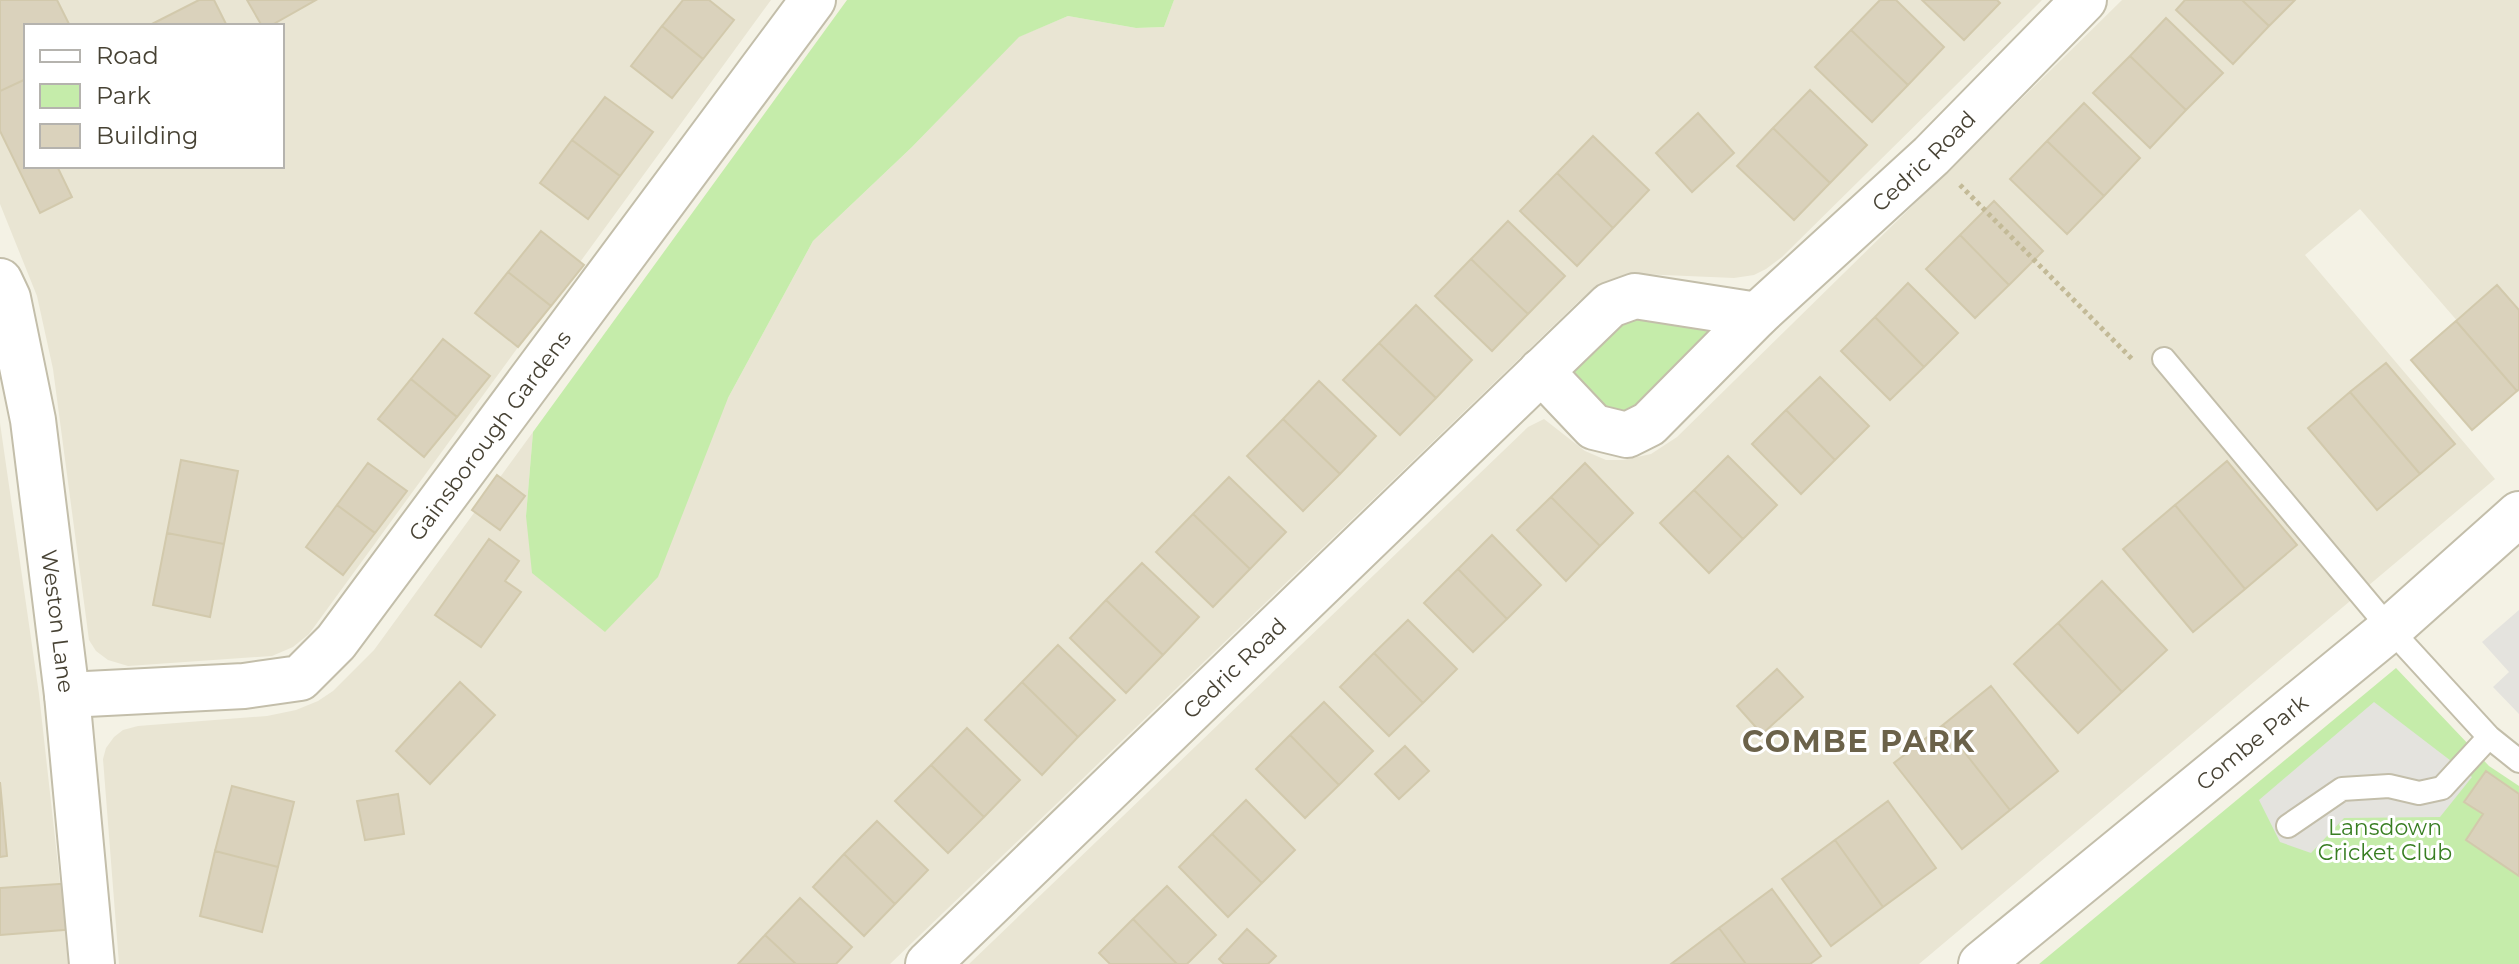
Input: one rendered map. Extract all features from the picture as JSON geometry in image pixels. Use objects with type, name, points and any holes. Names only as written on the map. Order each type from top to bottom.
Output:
[{"type":"street","name":"Gainsborough Gardens","points":[[67,695],[244,686],[300,678],[345,629],[813,0]]},
{"type":"street","name":"Cedric Road","points":[[1541,371],[1594,427],[1627,435],[1649,424],[1757,315],[1931,156],[2084,0]]},
{"type":"street","name":"Weston Lane","points":[[0,281],[8,298],[33,420],[67,695],[92,964]]},
{"type":"street","name":"Cedric Road","points":[[928,964],[1610,305],[1635,296],[1757,315]]},
{"type":"street","name":"Combe Park","points":[[1981,964],[2390,629],[2519,514]]},
{"type":"lane","points":[[2164,359],[2390,629],[2489,737],[2519,761]]},
{"type":"lane","points":[[2288,826],[2342,789],[2389,786],[2419,793],[2442,788],[2489,737]]},
{"type":"path","points":[[1931,156],[2141,369],[2164,359]]},
{"type":"shaded area","points":[[0,0],[771,0],[309,634],[293,647],[272,656],[128,666],[108,660],[96,651],[89,640],[53,369],[37,296],[0,204]]},
{"type":"shaded area","points":[[1174,0],[2042,0],[1782,257],[1766,269],[1754,275],[1734,278],[1640,274],[1598,286],[1579,301],[890,964],[119,964],[103,759],[114,737],[123,730],[138,726],[267,716],[296,710],[333,691],[374,650],[533,432],[526,516],[728,398],[813,241],[912,147],[1018,37],[1068,16],[1136,28],[1164,27]]},
{"type":"shaded area","points":[[2122,0],[2519,0],[2519,392],[2360,209],[2305,255],[2495,479],[1919,964],[969,964],[1528,427],[1544,419],[1585,451],[1606,460],[1651,454],[1677,437]]},
{"type":"shaded area","points":[[0,423],[39,694],[69,964],[0,964]]},
{"type":"shaded area","points":[[2519,610],[2519,714],[2493,687],[2509,672],[2482,642]]},
{"type":"shaded area","points":[[2374,702],[2472,777],[2440,817],[2344,818],[2311,853],[2280,842],[2259,800]]},
{"type":"green space","points":[[847,0],[1174,0],[1164,27],[1136,28],[1068,16],[1019,37],[912,147],[813,241],[728,398],[658,577],[605,632],[532,573],[526,516],[533,432]]},
{"type":"green space","points":[[1623,318],[1707,322],[1716,337],[1640,418],[1605,419],[1571,380],[1577,359]]},
{"type":"green space","name":"Lansdown Cricket Club","points":[[2396,668],[2489,766],[2519,786],[2519,964],[2039,964]]},
{"type":"building","points":[[0,0],[57,0],[69,24],[24,24],[24,80],[0,91]]},
{"type":"building","points":[[199,0],[214,0],[226,24],[152,24]]},
{"type":"building","points":[[247,0],[316,0],[274,24],[261,24]]},
{"type":"building","points":[[683,0],[709,0],[734,20],[703,59],[662,26]]},
{"type":"building","points":[[1880,0],[1896,0],[1944,47],[1908,85],[1851,30]]},
{"type":"building","points":[[1922,0],[1997,0],[2000,3],[1964,40]]},
{"type":"building","points":[[2185,0],[2242,0],[2269,26],[2233,64],[2176,10]]},
{"type":"building","points":[[2242,0],[2295,0],[2269,26]]},
{"type":"building","points":[[2166,18],[2223,73],[2186,110],[2130,56]]},
{"type":"building","points":[[662,26],[703,59],[672,98],[631,66]]},
{"type":"building","points":[[1851,30],[1908,85],[1872,122],[1815,67]]},
{"type":"building","points":[[2130,56],[2186,110],[2150,148],[2093,93]]},
{"type":"building","points":[[24,80],[24,168],[58,168],[72,197],[40,213],[0,131],[0,91]]},
{"type":"building","points":[[1810,90],[1867,145],[1830,183],[1773,128]]},
{"type":"building","points":[[605,97],[653,132],[620,176],[572,140]]},
{"type":"building","points":[[2084,103],[2140,158],[2104,196],[2047,141]]},
{"type":"building","points":[[1698,113],[1734,153],[1692,192],[1656,153]]},
{"type":"building","points":[[1773,128],[1830,183],[1794,220],[1737,166]]},
{"type":"building","points":[[1593,136],[1649,190],[1613,228],[1557,173]]},
{"type":"building","points":[[572,140],[620,176],[588,219],[540,183]]},
{"type":"building","points":[[2047,141],[2104,196],[2067,234],[2010,179]]},
{"type":"building","points":[[1557,173],[1613,228],[1577,266],[1520,211]]},
{"type":"building","points":[[1994,201],[2043,251],[2009,285],[1960,235]]},
{"type":"building","points":[[1508,221],[1565,276],[1528,314],[1471,259]]},
{"type":"building","points":[[541,231],[584,265],[551,306],[508,272]]},
{"type":"building","points":[[1960,235],[2009,285],[1975,318],[1926,269]]},
{"type":"building","points":[[1471,259],[1528,314],[1492,351],[1435,296]]},
{"type":"building","points":[[508,272],[551,306],[518,347],[475,313]]},
{"type":"building","points":[[1908,283],[1958,333],[1924,367],[1875,317]]},
{"type":"building","points":[[2497,285],[2519,310],[2517,391],[2456,321]]},
{"type":"building","points":[[1416,305],[1472,360],[1436,398],[1379,343]]},
{"type":"building","points":[[1875,317],[1924,367],[1890,400],[1841,351]]},
{"type":"building","points":[[2456,321],[2517,391],[2472,430],[2411,360]]},
{"type":"building","points":[[443,339],[490,376],[457,417],[411,379]]},
{"type":"building","points":[[1379,343],[1436,398],[1400,435],[1343,380]]},
{"type":"building","points":[[2386,363],[2455,444],[2420,474],[2350,392]]},
{"type":"building","points":[[1820,377],[1869,426],[1835,460],[1786,410]]},
{"type":"building","points":[[411,379],[457,417],[424,457],[378,419]]},
{"type":"building","points":[[1319,381],[1376,436],[1340,474],[1283,419]]},
{"type":"building","points":[[2350,392],[2420,474],[2377,510],[2308,428]]},
{"type":"building","points":[[1786,410],[1835,460],[1801,494],[1752,444]]},
{"type":"building","points":[[1283,419],[1340,474],[1303,511],[1247,456]]},
{"type":"building","points":[[1728,456],[1777,505],[1743,539],[1694,490]]},
{"type":"building","points":[[181,460],[238,471],[224,544],[167,533]]},
{"type":"building","points":[[2227,461],[2297,545],[2245,589],[2175,505]]},
{"type":"building","points":[[368,463],[407,491],[375,533],[337,505]]},
{"type":"building","points":[[1585,463],[1633,513],[1600,546],[1551,497]]},
{"type":"building","points":[[497,475],[525,496],[500,530],[472,510]]},
{"type":"building","points":[[1229,477],[1286,532],[1250,569],[1193,514]]},
{"type":"building","points":[[1694,490],[1743,539],[1709,573],[1660,523]]},
{"type":"building","points":[[1551,497],[1600,546],[1566,581],[1517,530]]},
{"type":"building","points":[[337,505],[375,533],[343,575],[306,547]]},
{"type":"building","points":[[2175,505],[2245,589],[2193,632],[2123,549]]},
{"type":"building","points":[[1193,514],[1250,569],[1213,607],[1156,552]]},
{"type":"building","points":[[167,533],[224,544],[210,617],[153,605]]},
{"type":"building","points":[[1492,535],[1541,585],[1507,619],[1458,569]]},
{"type":"building","points":[[489,539],[519,561],[505,581],[521,592],[481,647],[435,615]]},
{"type":"building","points":[[1142,563],[1199,617],[1163,655],[1106,600]]},
{"type":"building","points":[[1458,569],[1507,619],[1473,652],[1424,603]]},
{"type":"building","points":[[2102,581],[2167,650],[2122,692],[2058,623]]},
{"type":"building","points":[[1106,600],[1163,655],[1126,693],[1070,638]]},
{"type":"building","points":[[1408,620],[1457,669],[1423,703],[1374,653]]},
{"type":"building","points":[[2058,623],[2122,692],[2078,733],[2014,664]]},
{"type":"building","points":[[1058,645],[1115,700],[1078,737],[1022,682]]},
{"type":"building","points":[[1374,653],[1423,703],[1389,736],[1340,687]]},
{"type":"building","points":[[1777,669],[1803,697],[1762,734],[1737,706]]},
{"type":"building","points":[[460,682],[495,715],[430,784],[396,751]]},
{"type":"building","points":[[1022,682],[1078,737],[1042,775],[985,720]]},
{"type":"building","points":[[1991,686],[2058,771],[2010,810],[1943,725]]},
{"type":"building","points":[[1324,702],[1373,751],[1339,785],[1290,735]]},
{"type":"building","points":[[1943,725],[2010,810],[1962,849],[1894,763]]},
{"type":"building","points":[[967,728],[1020,780],[984,817],[931,765]]},
{"type":"building","points":[[1290,735],[1339,785],[1305,818],[1256,769]]},
{"type":"building","points":[[1405,746],[1429,771],[1399,799],[1375,774]]},
{"type":"building","points":[[931,765],[984,817],[948,853],[895,801]]},
{"type":"building","points":[[2486,771],[2519,794],[2519,876],[2466,840],[2483,814],[2464,802]]},
{"type":"building","points":[[0,782],[7,856],[0,857]]},
{"type":"building","points":[[232,786],[294,802],[278,867],[215,851]]},
{"type":"building","points":[[398,794],[404,834],[365,840],[357,801]]},
{"type":"building","points":[[1246,800],[1295,850],[1262,883],[1212,834]]},
{"type":"building","points":[[1888,801],[1936,868],[1883,907],[1835,840]]},
{"type":"building","points":[[877,821],[928,870],[895,904],[844,854]]},
{"type":"building","points":[[1212,834],[1262,883],[1228,917],[1179,867]]},
{"type":"building","points":[[1835,840],[1883,907],[1831,946],[1782,879]]},
{"type":"building","points":[[215,851],[278,867],[262,932],[200,916]]},
{"type":"building","points":[[844,854],[895,904],[864,936],[813,887]]},
{"type":"building","points":[[73,883],[76,929],[0,935],[0,888]]},
{"type":"building","points":[[1167,886],[1216,935],[1187,964],[1177,964],[1133,919]]},
{"type":"building","points":[[1772,889],[1821,956],[1810,964],[1746,964],[1719,928]]},
{"type":"building","points":[[800,898],[852,947],[836,964],[796,964],[765,935]]},
{"type":"building","points":[[1133,919],[1177,964],[1110,964],[1099,953]]},
{"type":"building","points":[[1719,928],[1746,964],[1671,964]]},
{"type":"building","points":[[1247,929],[1276,956],[1268,964],[1224,964],[1219,959]]},
{"type":"building","points":[[765,935],[796,964],[738,964]]},
{"type":"district","name":"COMBE PARK","points":[[1859,741]]}]
